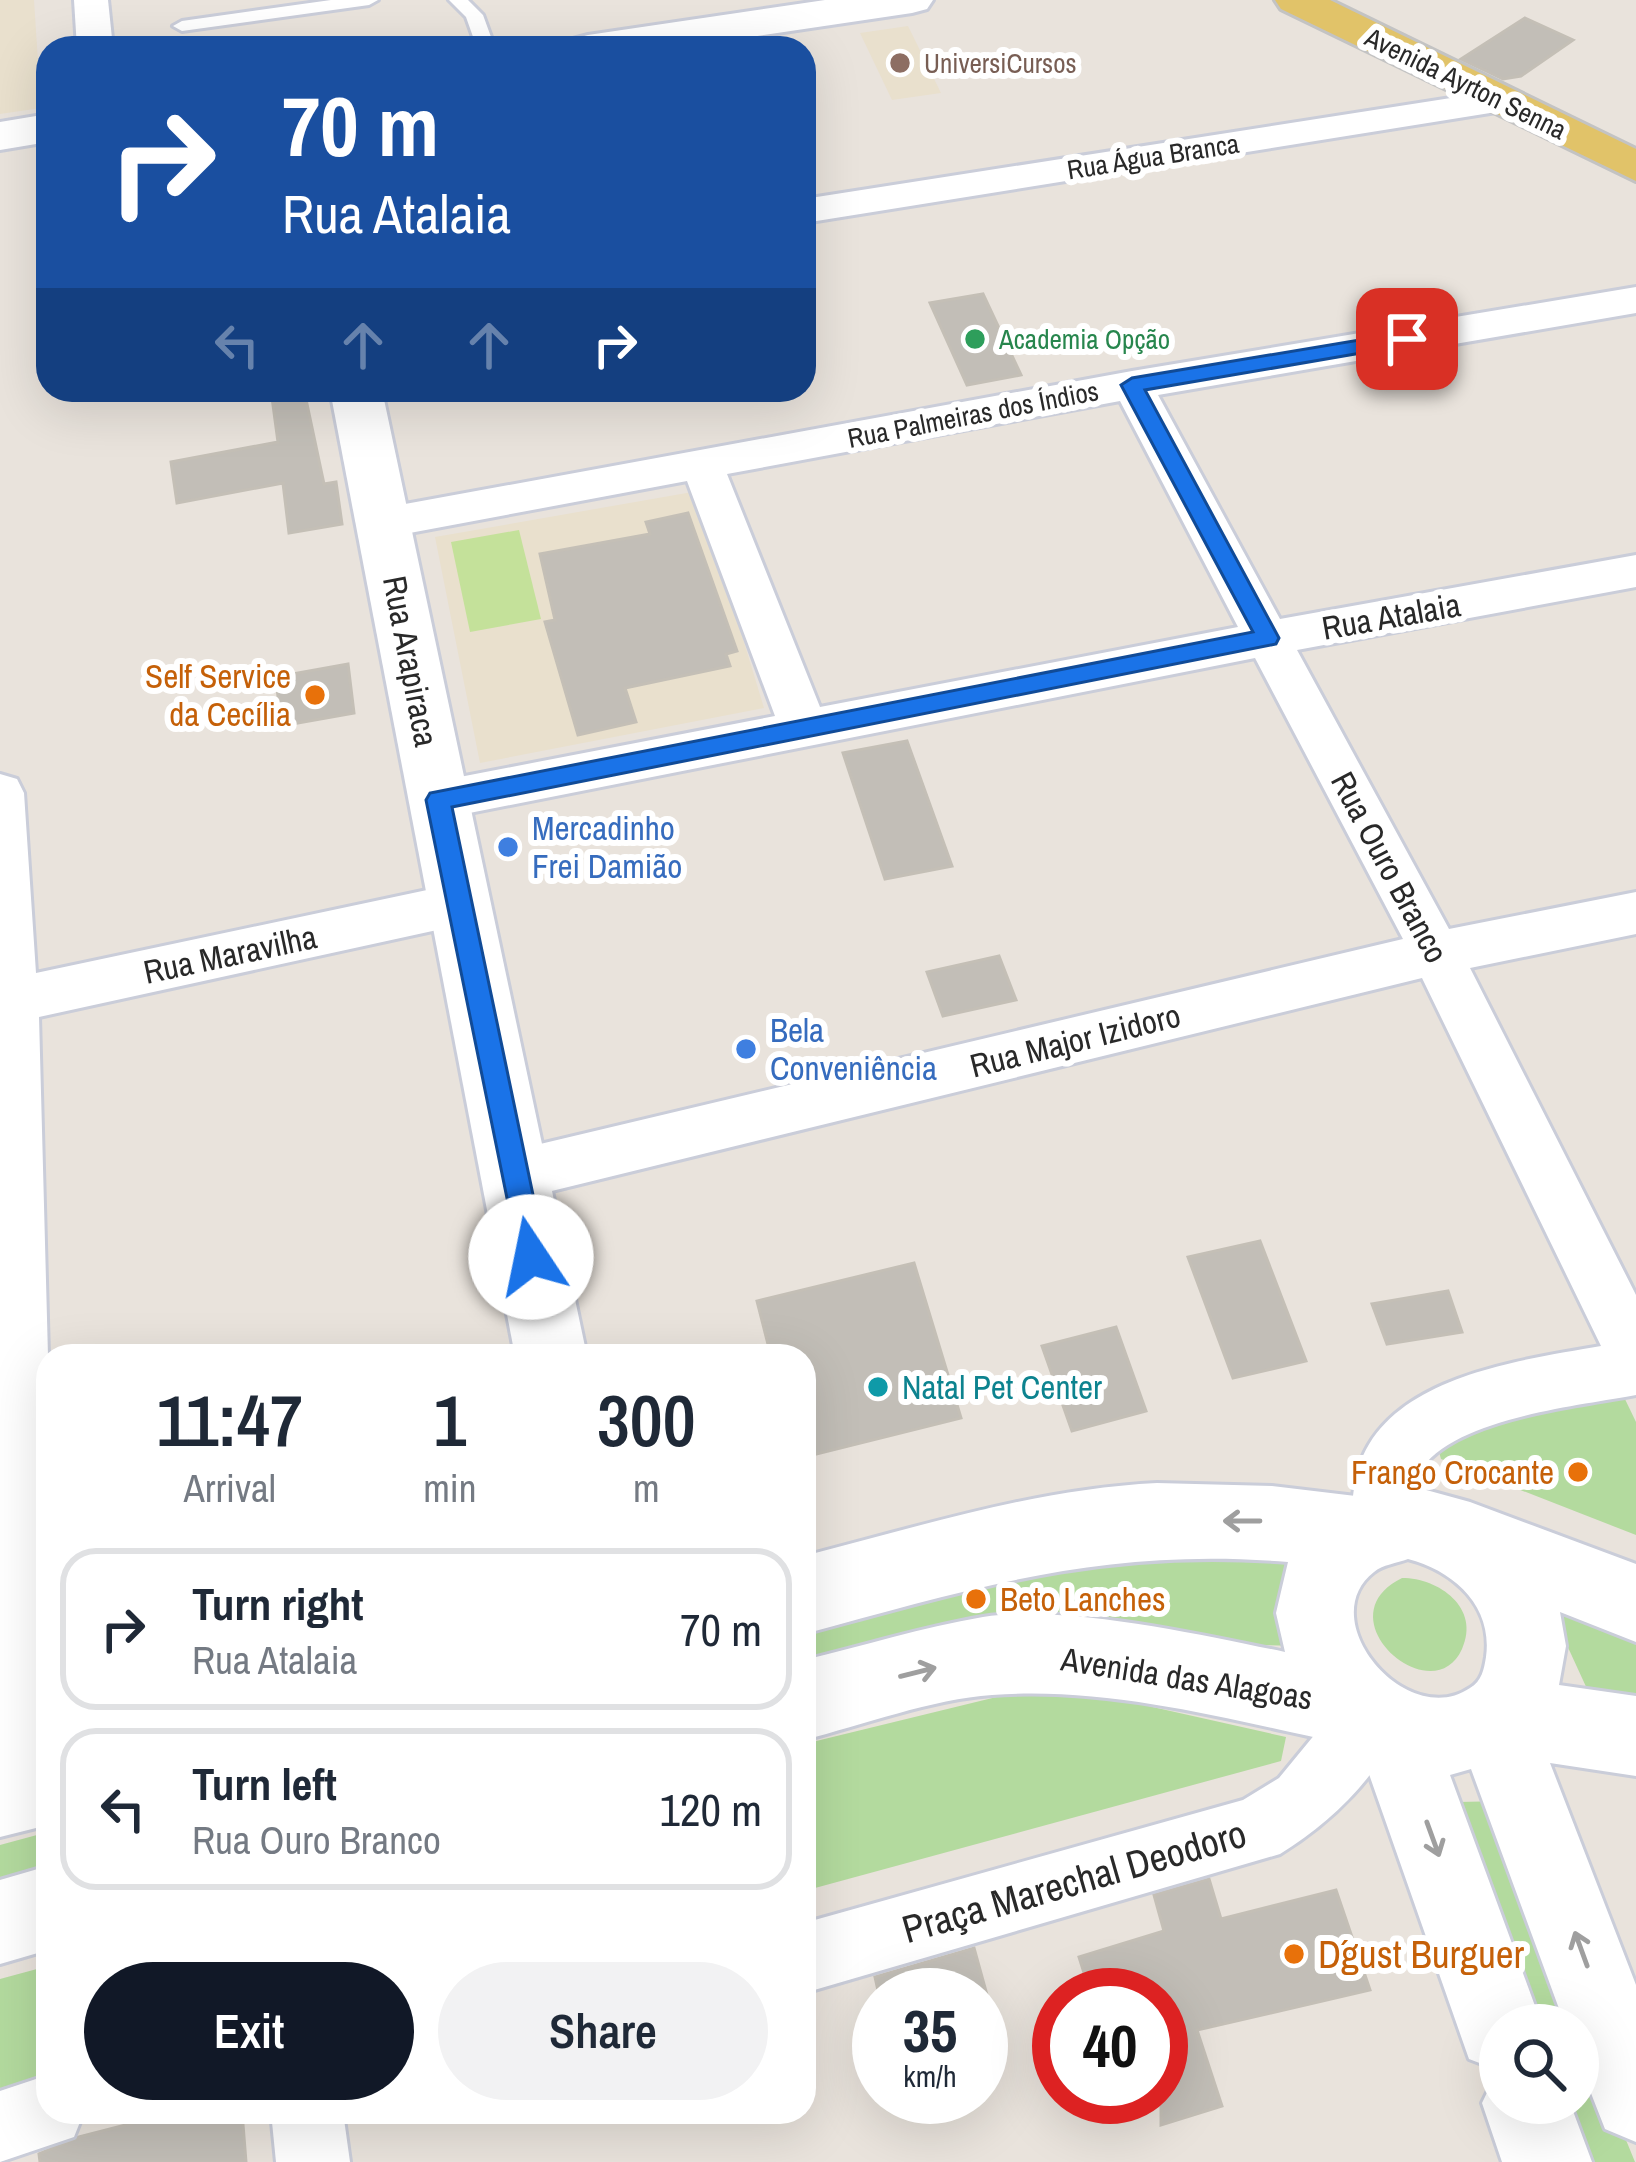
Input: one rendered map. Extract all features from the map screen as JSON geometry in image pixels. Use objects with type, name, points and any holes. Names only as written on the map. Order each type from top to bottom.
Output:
[{"type":"main road","points":[[669,36],[912,0]]},
{"type":"main road","name":"Avenida Ayrton Senna","points":[[1296,0],[1636,166]]},
{"type":"main road","name":"Avenida Ayrton Senna","points":[[1385,0],[1636,124]]},
{"type":"main road","points":[[0,136],[36,130]]},
{"type":"main road","name":"Rua Arapiraca","points":[[358,402],[549,1344]]},
{"type":"main road","points":[[816,1592],[1028,1539],[1126,1522],[1260,1521],[1370,1528],[1434,1526],[1636,1603]]},
{"type":"main road","points":[[1370,1528],[1335,1552],[1319,1579],[1313,1612],[1318,1646],[1334,1678],[1374,1718],[1490,2004]]},
{"type":"main road","points":[[1461,1537],[1496,1565],[1521,1604],[1529,1648],[1519,1690],[1496,1719]]},
{"type":"main road","name":"Avenida das Alagoas","points":[[816,1697],[985,1656],[1030,1654],[1184,1671],[1374,1718]]},
{"type":"main road","points":[[1374,1718],[1447,1738],[1496,1719],[1636,1736]]},
{"type":"main road","points":[[1496,1719],[1636,2098]]},
{"type":"main road","points":[[0,1922],[36,1912]]},
{"type":"main road","points":[[1533,2124],[1547,2162]]},
{"type":"street","points":[[91,0],[94,36]]},
{"type":"street","name":"Rua Água Branca","points":[[816,209],[1502,101]]},
{"type":"street","name":"Rua Palmeiras dos Índios","points":[[383,521],[1132,385],[1636,300]]},
{"type":"street","name":"Rua Ouro Branco","points":[[1132,385],[1436,953],[1636,1355]]},
{"type":"street","points":[[702,465],[804,728]]},
{"type":"street","name":"Rua Atalaia","points":[[439,800],[1636,571]]},
{"type":"street","points":[[0,793],[25,1790]]},
{"type":"street","name":"Rua Maravilha","points":[[6,1002],[460,904]]},
{"type":"street","name":"Rua Major Izidoro","points":[[515,1175],[1436,953],[1636,913]]},
{"type":"street","points":[[1370,1528],[1390,1462],[1412,1433],[1476,1402],[1636,1367]]},
{"type":"street","name":"Praça Marechal Deodoro","points":[[816,1955],[1256,1830],[1303,1802],[1374,1718]]},
{"type":"street","points":[[0,2127],[36,2115]]},
{"type":"street","points":[[308,2124],[313,2162]]},
{"type":"lane","points":[[182,26],[369,0]]},
{"type":"lane","points":[[458,0],[474,15],[482,36]]},
{"type":"shaded area","points":[[0,0],[34,0],[36,109],[0,114]]},
{"type":"shaded area","name":"UniversiCursos","points":[[908,26],[941,93],[892,100],[860,33]]},
{"type":"shaded area","points":[[698,491],[764,708],[480,763],[435,537]]},
{"type":"green space","points":[[519,530],[541,619],[470,632],[451,542]]},
{"type":"green space","points":[[1623,1395],[1636,1422],[1636,1535],[1441,1459],[1435,1438]]},
{"type":"green space","points":[[1299,1540],[1296,1646],[1002,1638],[816,1684],[816,1620],[1031,1567]]},
{"type":"green space","points":[[1402,1578],[1430,1583],[1461,1609],[1466,1634],[1462,1649],[1448,1666],[1429,1671],[1409,1666],[1378,1635],[1373,1615],[1380,1595]]},
{"type":"green space","points":[[1543,1593],[1636,1621],[1636,1726],[1605,1728]]},
{"type":"green space","points":[[1050,1684],[1286,1737],[1281,1761],[816,1888],[816,1741]]},
{"type":"green space","points":[[1505,1801],[1575,2004],[1525,2004],[1458,1802]]},
{"type":"green space","points":[[36,1835],[36,1892],[0,1902],[0,1845]]},
{"type":"green space","points":[[36,1969],[36,2080],[0,2090],[0,1979]]},
{"type":"green space","points":[[1599,2074],[1635,2162],[1584,2162],[1569,2124],[1599,2124]]},
{"type":"building","points":[[1525,18],[1573,40],[1521,76],[1503,79],[1461,59]]},
{"type":"building","name":"Academia Opção","points":[[983,294],[1021,375],[967,385],[930,303]]},
{"type":"building","points":[[273,402],[307,402],[324,484],[336,482],[342,524],[289,533],[283,483],[177,503],[171,462],[278,442]]},
{"type":"building","points":[[688,513],[737,651],[726,654],[730,666],[625,688],[636,722],[578,735],[545,622],[555,620],[540,554],[650,534],[646,522]]},
{"type":"building","name":"Self Service da Cecília","points":[[348,664],[354,713],[281,726],[276,677]]},
{"type":"building","points":[[907,741],[952,866],[885,879],[843,753]]},
{"type":"building","points":[[999,956],[1016,1000],[943,1016],[927,972]]},
{"type":"building","points":[[1260,1241],[1306,1361],[1233,1378],[1188,1257]]},
{"type":"building","name":"Natal Pet Center","points":[[914,1263],[961,1418],[816,1454],[816,1344],[768,1344],[757,1301]]},
{"type":"building","points":[[1448,1291],[1462,1332],[1387,1344],[1372,1304]]},
{"type":"building","points":[[1116,1327],[1146,1411],[1072,1431],[1042,1346]]},
{"type":"building","points":[[1209,1879],[1221,1919],[1336,1890],[1370,1990],[1197,2030],[1222,2106],[1188,2117],[1188,1968],[1082,1968],[1079,1957],[1164,1931],[1154,1895]]},
{"type":"building","points":[[974,1948],[980,1968],[906,1968]]},
{"type":"building","points":[[129,2124],[243,2124],[246,2162],[40,2162],[39,2154]]},
{"type":"place","name":"UniversiCursos","points":[[900,63]]},
{"type":"place","name":"Academia Opção","points":[[975,339]]},
{"type":"place","name":"Self Service da Cecília","points":[[315,695]]},
{"type":"place","name":"Mercadinho Frei Damião","points":[[508,847]]},
{"type":"place","name":"Bela Conveniência","points":[[746,1049]]},
{"type":"place","name":"Natal Pet Center","points":[[878,1387]]},
{"type":"place","name":"Frango Crocante","points":[[1578,1472]]},
{"type":"place","name":"Beto Lanches","points":[[976,1599]]},
{"type":"place","name":"D´gust Burguer","points":[[1294,1954]]},
{"type":"route","points":[[531,1257],[439,800],[1268,638],[1132,385],[1407,339]]}]
